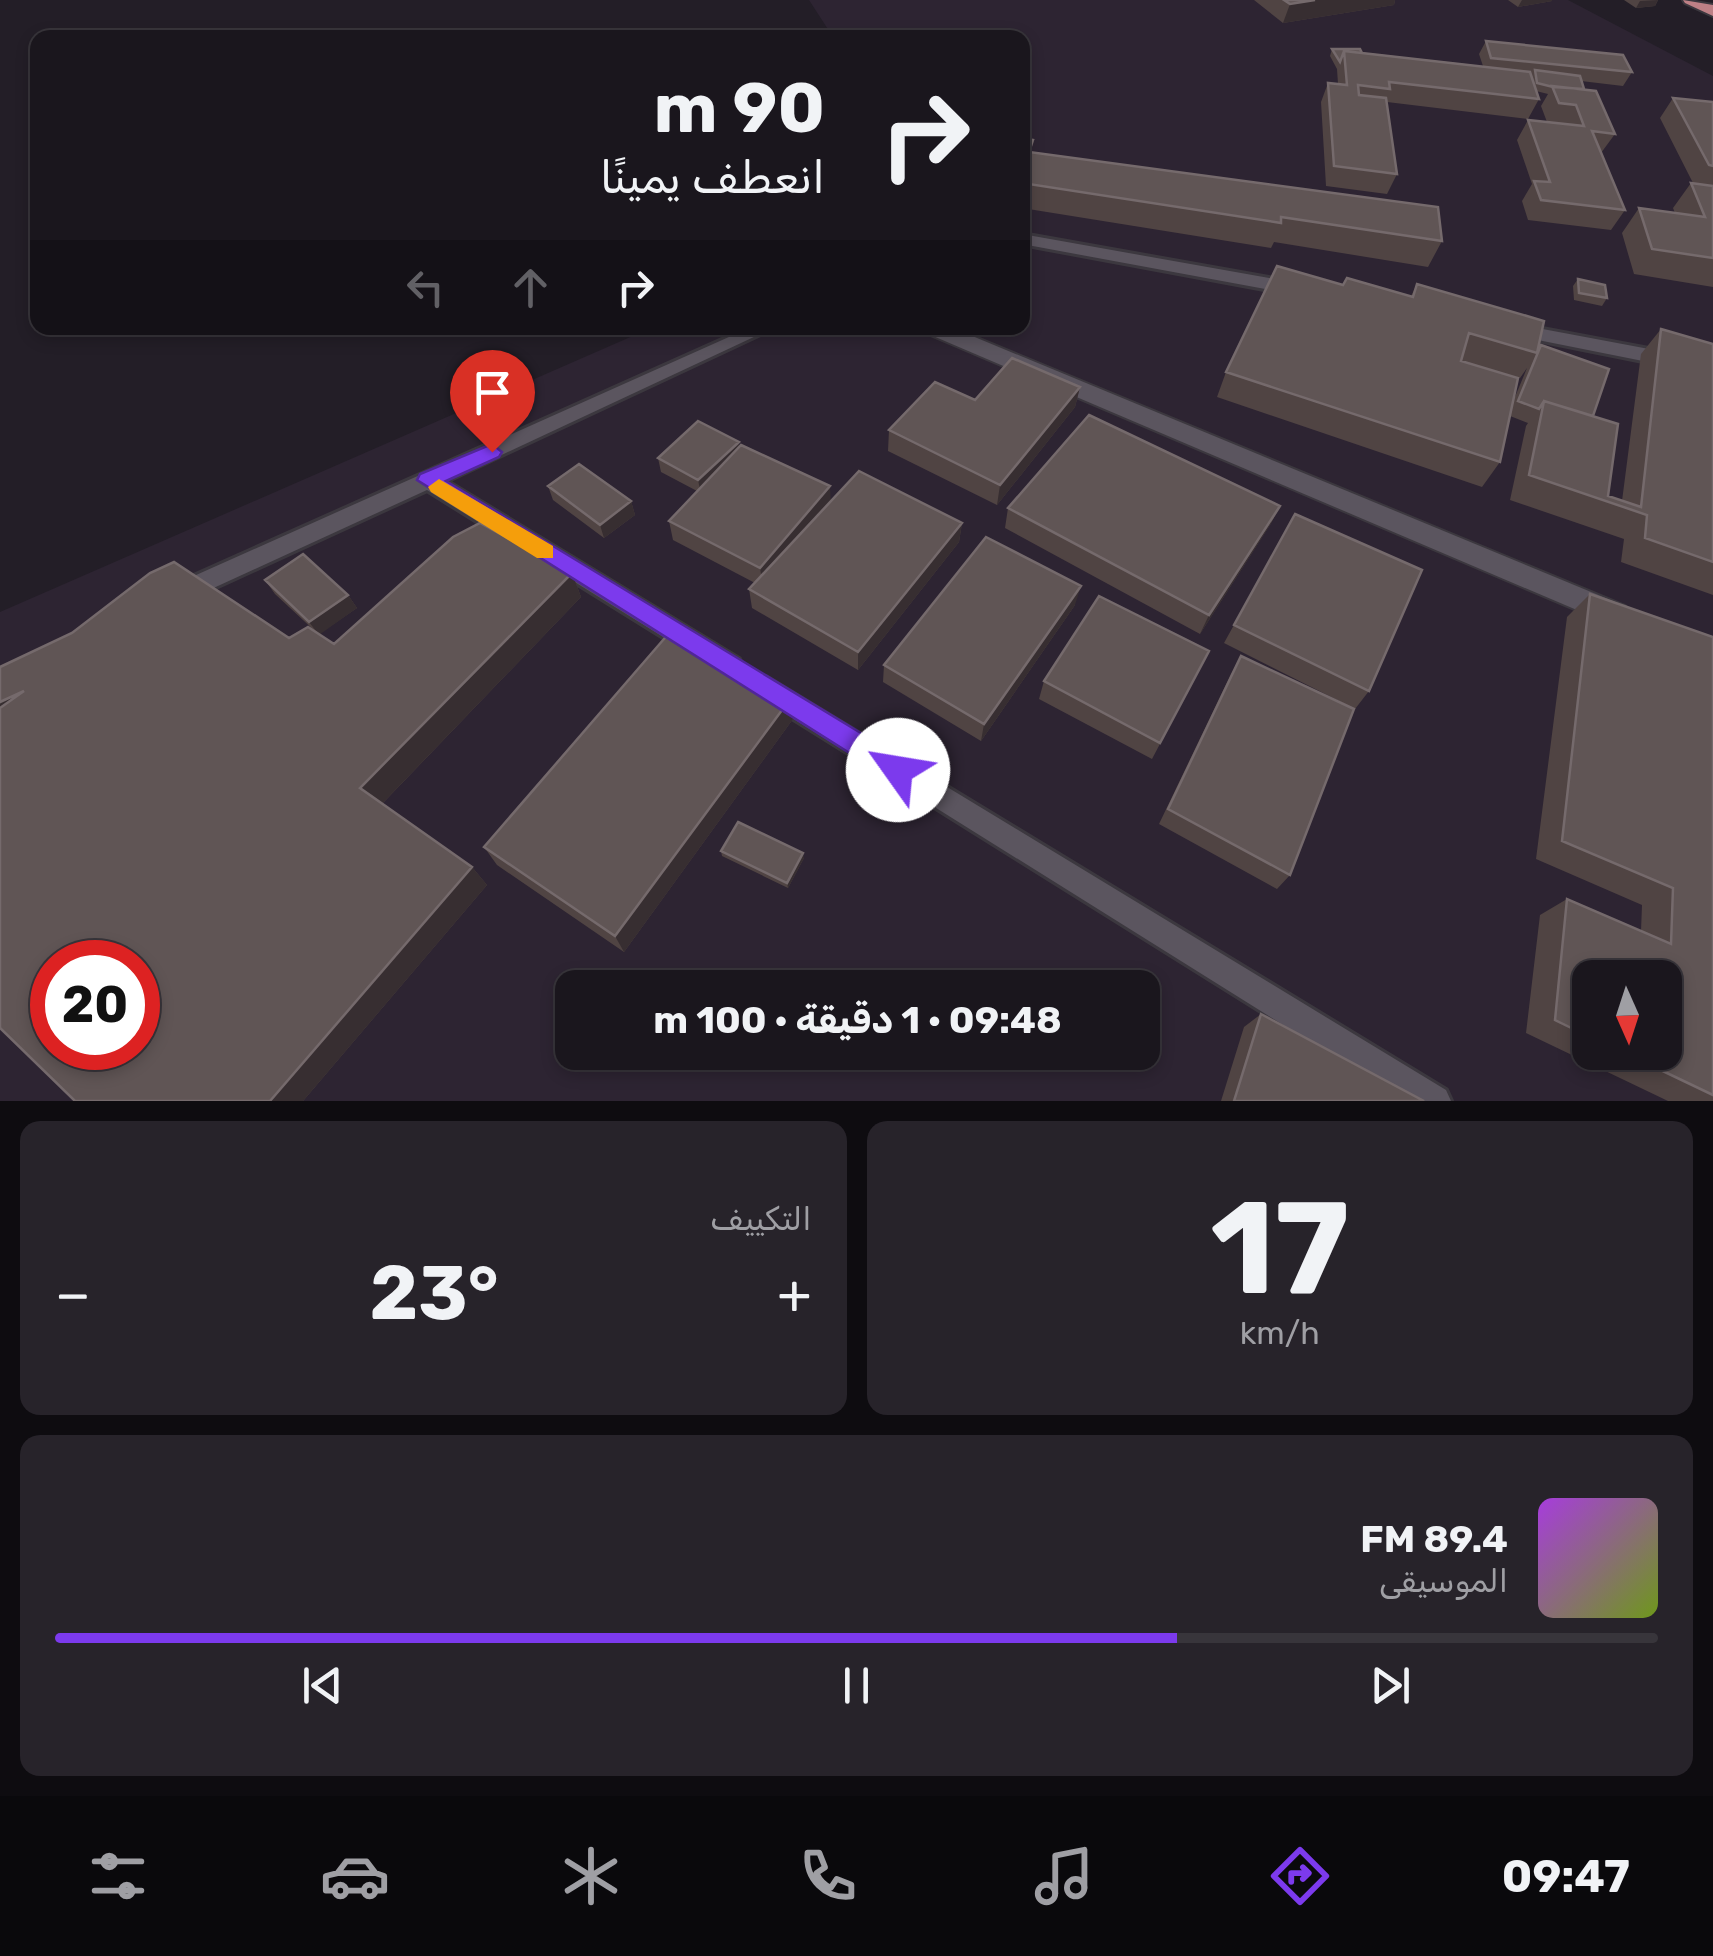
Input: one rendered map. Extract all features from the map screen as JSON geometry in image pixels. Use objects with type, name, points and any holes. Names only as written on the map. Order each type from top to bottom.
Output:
[{"type":"highway","points":[[1691,0],[1713,11]]},
{"type":"street","points":[[951,335],[1640,625]]},
{"type":"lane","points":[[1030,240],[1323,294]]},
{"type":"lane","points":[[1498,327],[1713,368]]},
{"type":"lane","points":[[160,602],[749,335]]},
{"type":"lane","points":[[428,480],[1435,1101]]},
{"type":"shaded area","points":[[809,0],[1568,0],[1713,76],[1713,1101],[0,1101],[0,612],[635,335],[1030,335],[1030,30],[828,30]]},
{"type":"building","points":[[1486,41],[1623,55],[1632,72],[1491,58]]},
{"type":"building","points":[[1332,49],[1360,49],[1362,53],[1344,51],[1340,62]]},
{"type":"building","points":[[1344,51],[1530,72],[1539,99],[1389,82],[1390,89],[1358,85],[1359,95],[1386,98],[1397,174],[1334,166],[1328,83],[1347,85]]},
{"type":"building","points":[[1535,70],[1580,76],[1584,89],[1537,83]]},
{"type":"building","points":[[1552,86],[1596,91],[1615,134],[1592,131],[1625,210],[1541,200],[1534,181],[1550,182],[1528,120],[1584,126],[1576,105],[1559,103]]},
{"type":"building","points":[[1673,98],[1713,102],[1713,166],[1709,165]]},
{"type":"building","points":[[1030,152],[1438,207],[1442,241],[1281,217],[1281,223],[1030,184]]},
{"type":"building","points":[[1691,183],[1713,186],[1713,258],[1652,249],[1639,208],[1705,217]]},
{"type":"building","points":[[1277,266],[1343,285],[1347,278],[1413,297],[1417,284],[1544,321],[1537,353],[1469,333],[1461,361],[1518,378],[1500,462],[1226,372]]},
{"type":"building","points":[[1578,279],[1605,285],[1607,298],[1579,293]]},
{"type":"building","points":[[1661,329],[1713,344],[1713,562],[1645,538],[1647,515],[1529,475],[1544,401],[1618,424],[1608,496],[1641,507]]},
{"type":"building","points":[[1541,345],[1609,369],[1593,416],[1544,401],[1539,409],[1518,401]]},
{"type":"building","points":[[1012,358],[1080,387],[1000,485],[889,430],[935,382],[975,400]]},
{"type":"building","points":[[1089,415],[1280,506],[1209,615],[1008,508]]},
{"type":"building","points":[[698,421],[739,442],[698,480],[658,458]]},
{"type":"building","points":[[741,445],[830,486],[760,568],[669,521]]},
{"type":"building","points":[[579,464],[631,501],[600,525],[548,486]]},
{"type":"building","points":[[859,471],[962,523],[858,652],[749,589]]},
{"type":"building","points":[[1295,514],[1422,570],[1369,691],[1234,625]]},
{"type":"building","points":[[480,523],[572,573],[360,788],[472,867],[270,1101],[75,1101],[43,1070],[160,1070],[160,940],[30,940],[30,1057],[0,1028],[0,708],[24,691],[0,702],[0,667],[72,633],[150,573],[174,562],[289,638],[308,627],[334,644],[453,537]]},
{"type":"building","points":[[986,537],[1081,586],[984,724],[884,665]]},
{"type":"building","points":[[303,554],[348,595],[309,622],[265,580]]},
{"type":"building","points":[[1590,594],[1713,637],[1713,1095],[1661,1070],[1682,1070],[1682,960],[1572,960],[1572,1028],[1555,1020],[1567,899],[1671,944],[1673,888],[1562,841]]},
{"type":"building","points":[[1099,596],[1209,651],[1160,743],[1044,681]]},
{"type":"building","points":[[670,632],[791,698],[615,936],[484,847]]},
{"type":"building","points":[[1241,656],[1354,709],[1290,875],[1168,809]]},
{"type":"building","points":[[738,822],[803,853],[787,883],[721,851]]},
{"type":"building","points":[[1261,1014],[1424,1101],[1234,1101]]},
{"type":"slow traffic","points":[[439,487],[545,552]]},
{"type":"route","points":[[492,452],[428,480],[898,770]]}]
